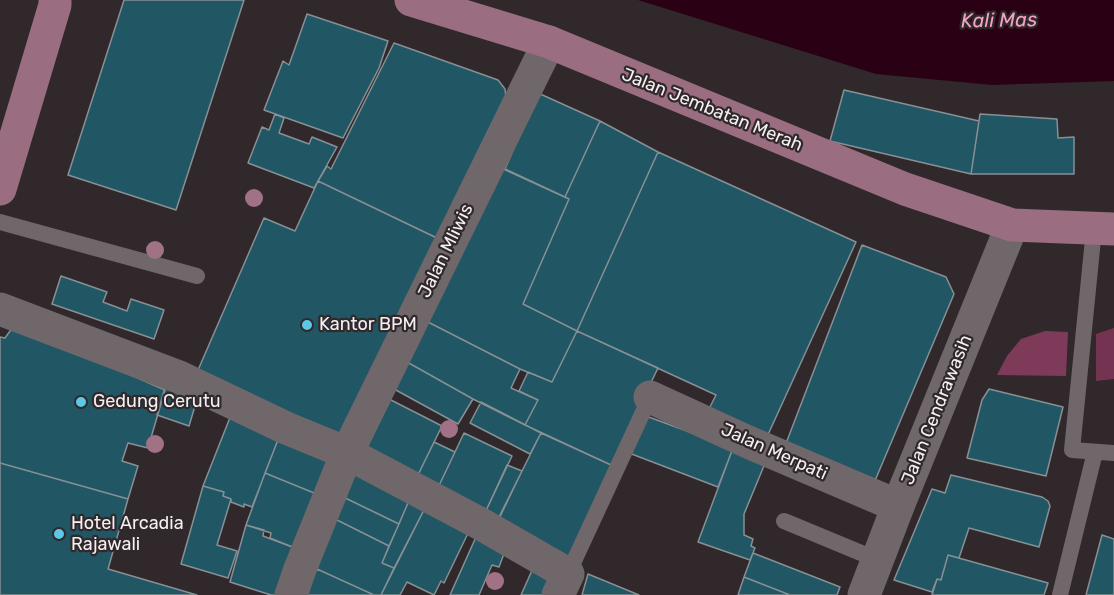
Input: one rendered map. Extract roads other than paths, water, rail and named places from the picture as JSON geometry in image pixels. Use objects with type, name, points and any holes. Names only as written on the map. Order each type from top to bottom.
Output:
[{"type":"main road","name":"Jalan Jembatan Merah","points":[[411,0],[549,42],[905,189],[1012,225],[1104,229]]},
{"type":"main road","points":[[0,189],[56,2]]},
{"type":"street","name":"Jalan Mliwis","points":[[291,595],[347,453],[549,42]]},
{"type":"street","name":"Jalan Cendrawasih","points":[[864,595],[1012,225]]},
{"type":"street","points":[[0,309],[179,377],[286,428],[347,453],[481,524],[563,585]]},
{"type":"street","name":"Jalan Merpati","points":[[650,397],[898,506]]},
{"type":"lane","points":[[0,222],[197,276]]},
{"type":"lane","points":[[1104,229],[1072,450],[1114,453]]},
{"type":"lane","points":[[563,585],[650,397]]},
{"type":"lane","points":[[1060,595],[1095,452]]},
{"type":"lane","points":[[784,521],[878,560]]},
{"type":"water","name":"Kali Mas","points":[[638,0],[1114,0],[1114,81],[992,85],[876,74]]},
{"type":"place","name":"Kantor BPM","points":[[307,325]]},
{"type":"place","name":"Gedung Cerutu","points":[[81,402]]},
{"type":"place","name":"Hotel Arcadia Rajawali","points":[[59,534]]}]
